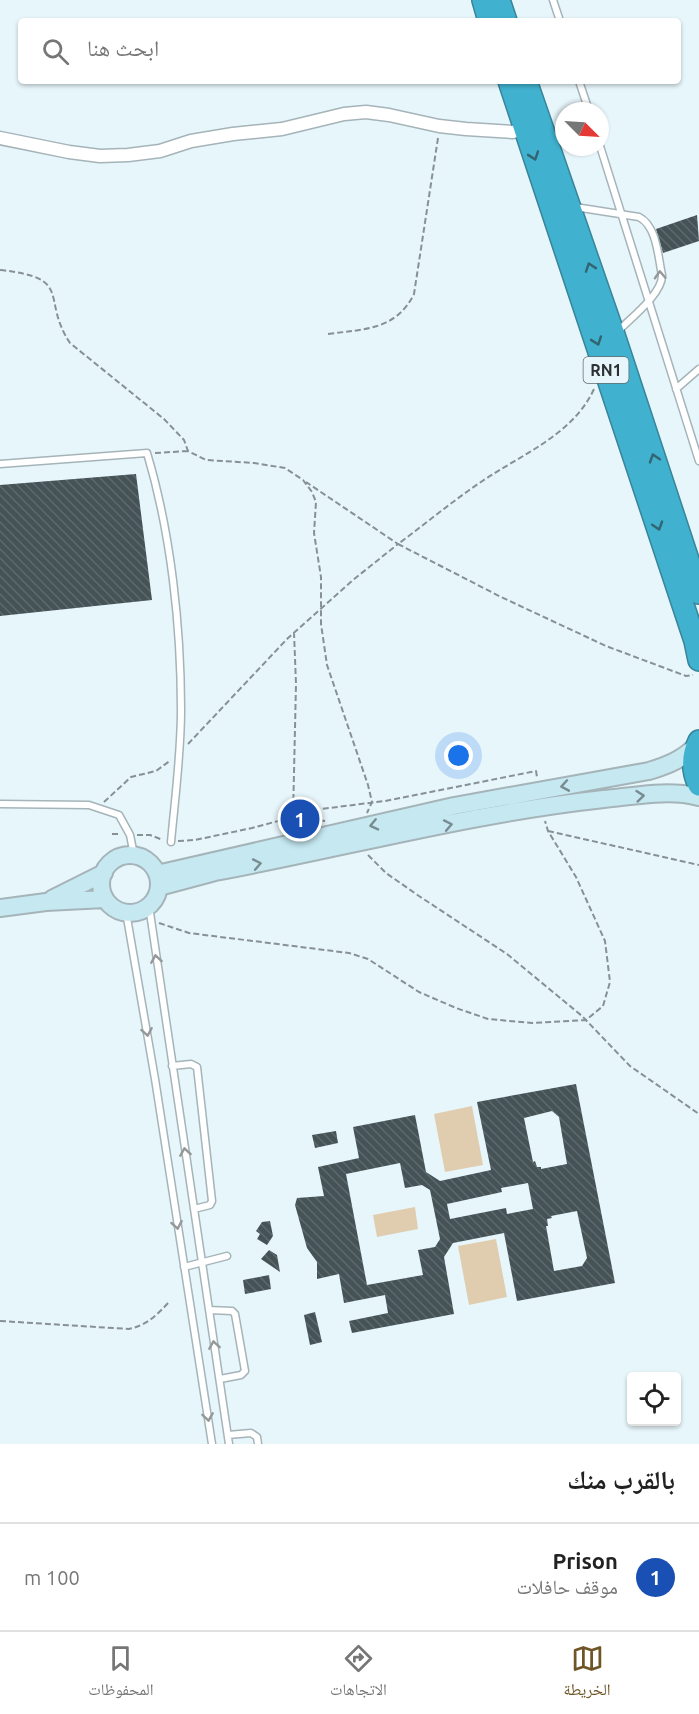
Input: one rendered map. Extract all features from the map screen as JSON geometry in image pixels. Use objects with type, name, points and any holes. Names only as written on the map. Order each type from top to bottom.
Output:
[{"type":"highway","points":[[483,0],[488,18]]},
{"type":"highway","points":[[499,0],[505,18]]},
{"type":"highway","name":"RN1","points":[[510,84],[621,415],[695,641],[699,660]]},
{"type":"highway","name":"RN1","points":[[526,84],[614,335],[699,593]]},
{"type":"highway","points":[[698,742],[694,766],[699,785]]},
{"type":"main road","points":[[539,799],[670,765],[686,756],[698,742]]},
{"type":"main road","points":[[158,881],[367,834],[454,806],[539,799],[655,794],[685,793],[699,797]]},
{"type":"main road","points":[[124,855],[142,857],[150,863],[158,881],[156,898],[150,914],[141,911],[126,912],[112,907],[105,899],[101,886],[108,865],[124,855]]},
{"type":"main road","points":[[46,902],[104,873]]},
{"type":"main road","points":[[0,908],[46,902],[105,899]]},
{"type":"street","points":[[0,138],[100,156],[129,155],[160,150],[191,141],[282,129],[344,114],[366,112],[439,126],[513,132],[525,128]]},
{"type":"lane","points":[[553,0],[559,18]]},
{"type":"lane","points":[[580,84],[586,102]]},
{"type":"lane","points":[[603,156],[699,461]]},
{"type":"lane","points":[[568,206],[639,217],[646,221],[651,230],[663,279],[649,300],[614,335]]},
{"type":"lane","points":[[676,389],[699,369]]},
{"type":"lane","points":[[2,462],[147,453],[155,478],[166,533],[179,637],[181,712],[171,842]]},
{"type":"lane","points":[[0,804],[89,805],[119,815],[130,835],[134,855]]},
{"type":"lane","points":[[126,912],[155,1079],[212,1444]]},
{"type":"lane","points":[[150,914],[229,1444]]},
{"type":"lane","points":[[172,1066],[190,1064],[197,1068],[212,1201],[210,1205],[194,1209]]},
{"type":"lane","points":[[184,1267],[227,1256]]},
{"type":"lane","points":[[209,1310],[232,1311],[235,1314],[244,1371],[241,1375],[220,1379]]},
{"type":"lane","points":[[228,1435],[251,1433],[257,1437],[258,1444]]},
{"type":"path","points":[[328,334],[385,324],[397,318],[407,308],[416,284],[439,126]]},
{"type":"path","points":[[0,270],[23,272],[44,280],[52,289],[61,329],[70,343],[164,418],[184,440],[188,451]]},
{"type":"path","points":[[104,803],[131,777],[156,771],[178,755],[294,632],[398,544],[487,478],[531,452],[565,427],[588,402],[596,385]]},
{"type":"path","points":[[147,453],[188,451],[206,460],[254,463],[285,468],[398,544],[501,597],[606,646],[686,676],[699,674]]},
{"type":"path","points":[[303,480],[315,502],[314,533],[321,576],[321,624],[327,665],[368,784],[372,802],[366,816],[368,854],[386,873],[507,954],[586,1020],[630,1066],[699,1114]]},
{"type":"path","points":[[293,817],[296,684],[294,632]]},
{"type":"path","points":[[112,834],[150,835],[171,842],[207,837],[321,809],[372,802],[536,771],[539,799],[548,831],[576,877],[605,941],[610,982],[603,1006],[586,1020],[532,1023],[488,1019],[418,992],[368,959],[349,953],[189,933],[150,914]]},
{"type":"path","points":[[293,817],[334,820]]},
{"type":"path","points":[[548,831],[699,865]]},
{"type":"path","points":[[0,1321],[129,1329],[141,1326],[169,1302]]},
{"type":"shaded area","points":[[472,1106],[483,1165],[445,1172],[434,1114]]},
{"type":"shaded area","points":[[415,1207],[418,1229],[377,1237],[373,1215]]},
{"type":"shaded area","points":[[496,1239],[507,1297],[469,1305],[458,1246]]},
{"type":"building","points":[[697,215],[699,241],[663,253],[656,229]]},
{"type":"building","points":[[136,474],[152,600],[0,616],[0,485]]},
{"type":"building","points":[[576,1084],[615,1283],[517,1301],[504,1233],[453,1243],[444,1257],[454,1314],[352,1333],[349,1321],[388,1313],[385,1295],[344,1303],[339,1274],[317,1279],[317,1262],[307,1248],[295,1205],[297,1198],[324,1196],[318,1167],[359,1158],[353,1127],[415,1115],[426,1172],[440,1181],[491,1170],[477,1102]],"holes":[[[552,1111],[559,1117],[567,1164],[541,1169],[537,1167],[535,1161],[533,1162],[524,1118]],[[400,1163],[405,1188],[422,1185],[430,1190],[440,1239],[435,1247],[418,1250],[423,1275],[367,1285],[346,1174]],[[528,1183],[533,1209],[507,1214],[506,1208],[450,1219],[447,1204],[502,1192],[501,1188]],[[577,1211],[587,1258],[582,1266],[554,1271],[546,1226],[548,1226],[547,1219],[552,1218],[551,1216]]]},
{"type":"building","points":[[336,1131],[338,1143],[315,1148],[312,1135]]},
{"type":"building","points":[[270,1221],[273,1236],[267,1245],[257,1239],[260,1234],[256,1231],[262,1222]]},
{"type":"building","points":[[269,1250],[277,1255],[280,1272],[261,1259]]},
{"type":"building","points":[[269,1275],[271,1289],[245,1294],[243,1280]]},
{"type":"building","points":[[315,1312],[322,1342],[310,1345],[304,1315]]},
{"type":"place","name":"Prison","points":[[300,819]]}]
